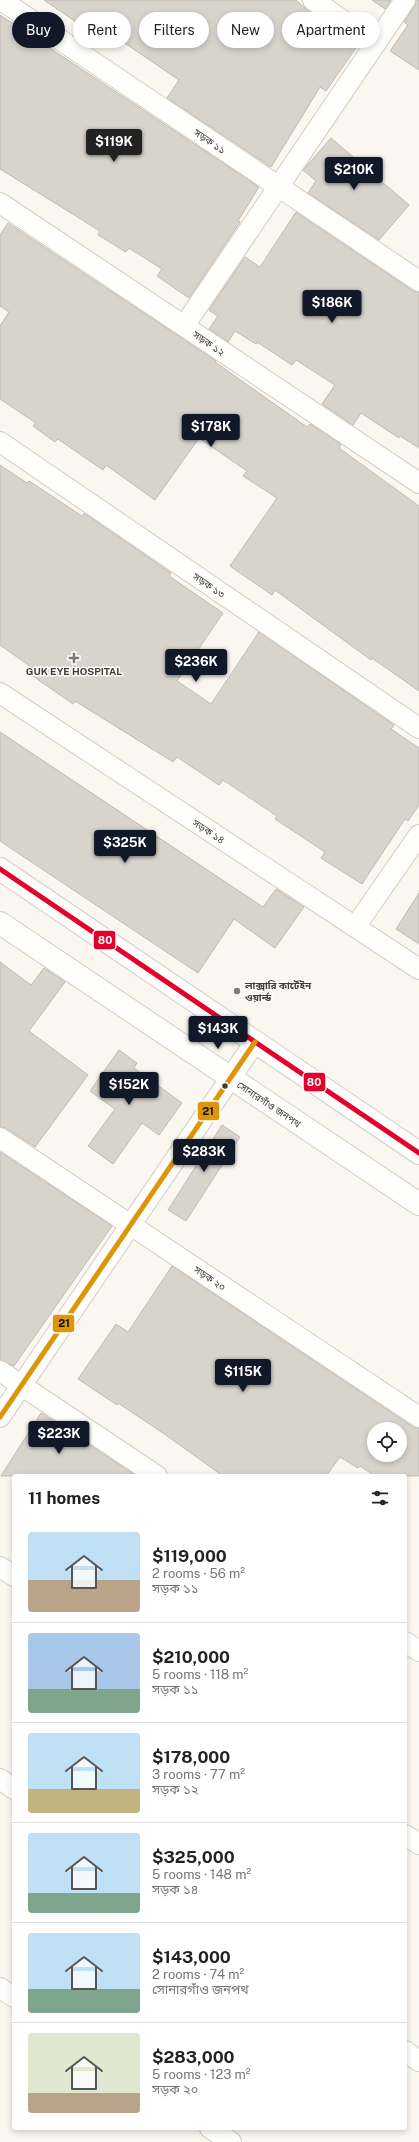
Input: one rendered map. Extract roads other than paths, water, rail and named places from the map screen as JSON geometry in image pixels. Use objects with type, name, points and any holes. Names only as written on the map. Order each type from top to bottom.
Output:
[{"type":"main road","points":[[0,869],[419,1152]]},
{"type":"main road","name":"সোনারগাঁও জনপথ","points":[[0,923],[230,1079],[419,1204]]},
{"type":"street","name":"সড়ক ১১","points":[[0,0],[419,281]]},
{"type":"street","points":[[313,0],[331,12]]},
{"type":"street","points":[[380,37],[404,0]]},
{"type":"street","points":[[184,326],[373,48]]},
{"type":"street","name":"সড়ক ১২","points":[[0,203],[419,483]]},
{"type":"street","name":"সড়ক ১৩","points":[[0,442],[419,728]]},
{"type":"street","name":"সড়ক ১৪","points":[[2,698],[419,969]]},
{"type":"street","points":[[355,927],[419,835]]},
{"type":"street","points":[[0,1417],[129,1224],[255,1042]]},
{"type":"street","name":"সড়ক ২০","points":[[0,1138],[419,1417]]},
{"type":"street","points":[[0,1371],[154,1474]]},
{"type":"street","points":[[0,1567],[12,1575]]},
{"type":"street","points":[[407,1643],[419,1652]]},
{"type":"street","points":[[0,1779],[12,1788]]},
{"type":"street","points":[[407,1836],[419,1844]]},
{"type":"street","points":[[0,1988],[12,1996]]},
{"type":"street","points":[[407,2052],[419,2061]]},
{"type":"street","points":[[213,2130],[230,2142]]},
{"type":"place","name":"GUK EYE HOSPITAL","points":[[74,658]]},
{"type":"place","name":"লাক্সারি কার্টেইন ওয়ার্ল্ড","points":[[237,991]]}]
